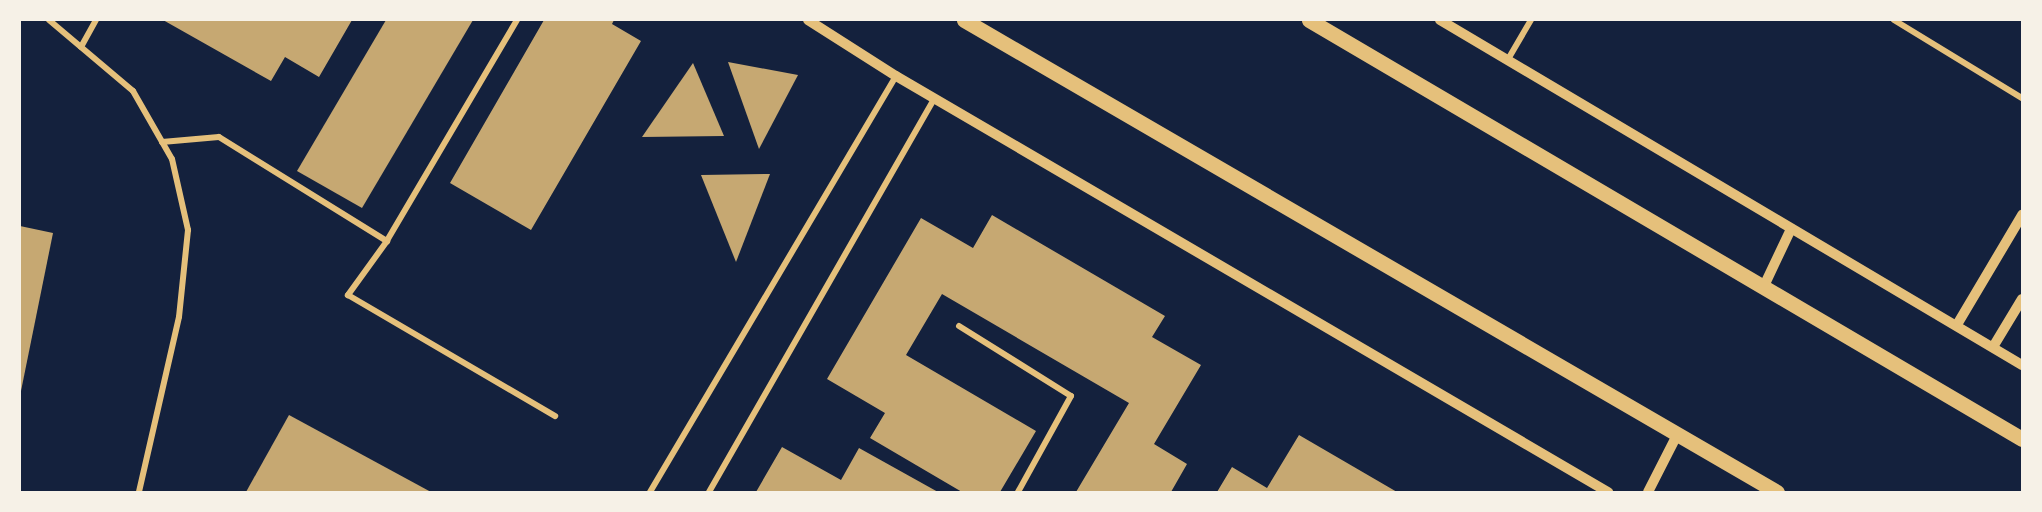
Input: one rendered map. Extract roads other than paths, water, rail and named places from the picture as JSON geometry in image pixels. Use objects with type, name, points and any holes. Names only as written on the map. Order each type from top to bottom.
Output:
[{"type":"main road","points":[[964,20],[1777,492]]},
{"type":"main road","points":[[1309,20],[2022,439]]},
{"type":"street","points":[[49,20],[133,91],[172,159],[188,230],[180,317],[139,492]]},
{"type":"street","points":[[81,47],[96,20]]},
{"type":"street","points":[[517,20],[387,241],[348,295],[555,416]]},
{"type":"street","points":[[807,20],[896,76],[1608,492]]},
{"type":"street","points":[[1440,20],[1791,230],[1958,323],[2022,365]]},
{"type":"street","points":[[1507,61],[1531,20]]},
{"type":"street","points":[[1894,20],[2022,98]]},
{"type":"street","points":[[650,492],[896,76]]},
{"type":"street","points":[[709,492],[935,98]]},
{"type":"street","points":[[162,142],[219,137],[387,241]]},
{"type":"street","points":[[1958,323],[2022,215]]},
{"type":"street","points":[[1764,286],[1791,230]]},
{"type":"street","points":[[1993,347],[2022,299]]},
{"type":"street","points":[[959,326],[1071,396],[1018,492]]},
{"type":"street","points":[[1648,492],[1677,435]]}]
